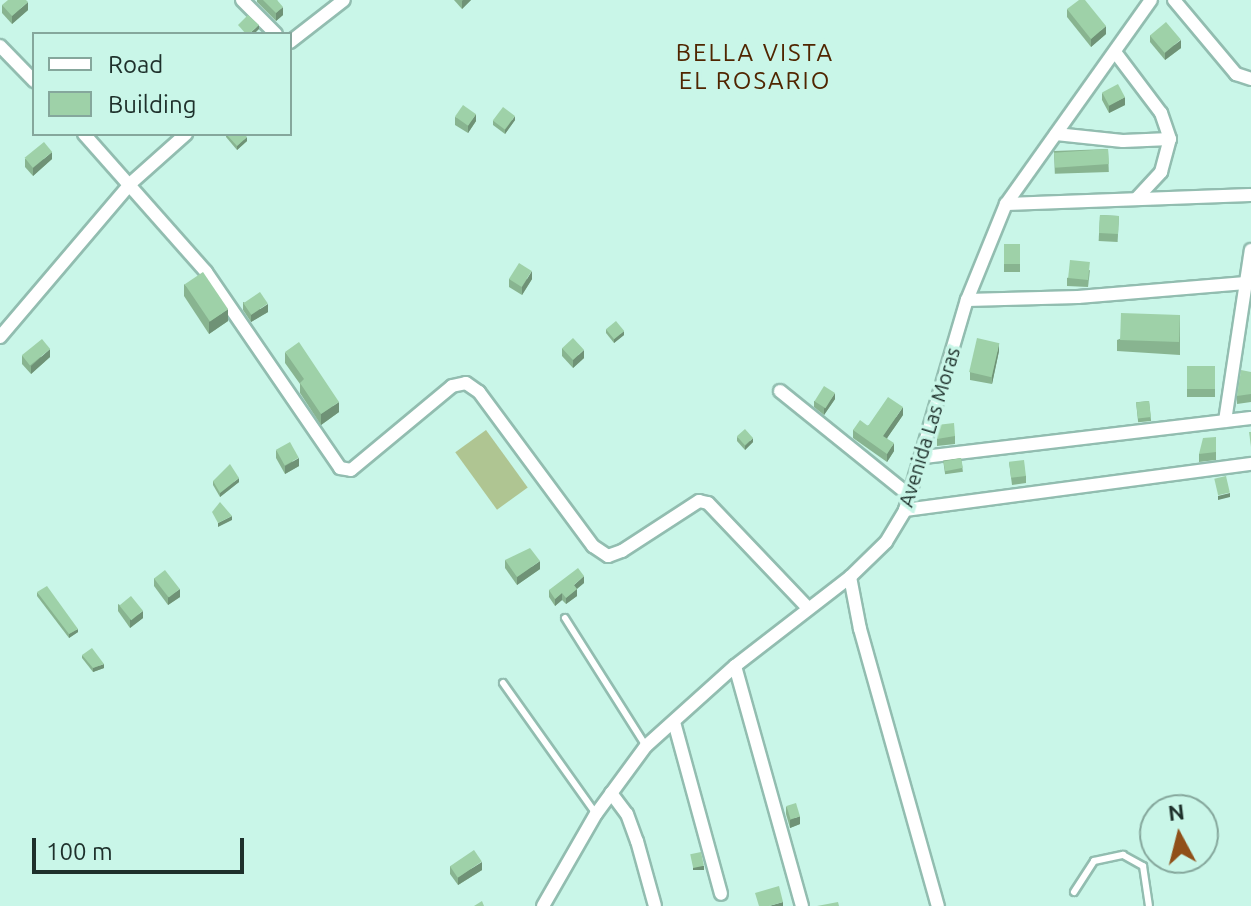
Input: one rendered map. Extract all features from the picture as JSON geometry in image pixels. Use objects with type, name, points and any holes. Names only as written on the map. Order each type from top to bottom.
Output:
[{"type":"street","points":[[242,0],[274,32]]},
{"type":"street","points":[[292,40],[344,0]]},
{"type":"street","name":"Avenida Las Moras","points":[[543,906],[596,814],[646,746],[735,666],[850,577],[886,542],[905,510],[924,457],[967,300],[1006,204],[1151,0]]},
{"type":"street","points":[[1174,0],[1236,74],[1251,79]]},
{"type":"street","points":[[0,46],[32,79]]},
{"type":"street","points":[[1115,52],[1161,113],[1170,139],[1161,172],[1136,199]]},
{"type":"street","points":[[1056,134],[1123,141],[1170,139]]},
{"type":"street","points":[[86,136],[131,183],[206,272],[340,468],[351,470],[452,386],[466,383],[479,392],[593,546],[608,556],[622,551],[699,501],[708,503],[808,608]]},
{"type":"street","points":[[0,337],[131,183],[184,136]]},
{"type":"street","points":[[1006,204],[1251,195]]},
{"type":"street","points":[[1225,421],[1251,250]]},
{"type":"street","points":[[967,300],[1078,297],[1245,283]]},
{"type":"street","points":[[780,391],[909,495]]},
{"type":"street","points":[[924,457],[1251,418]]},
{"type":"street","points":[[905,510],[1251,464]]},
{"type":"street","points":[[850,577],[860,629],[938,906]]},
{"type":"street","points":[[735,666],[802,906]]},
{"type":"street","points":[[674,722],[721,894]]},
{"type":"street","points":[[611,793],[627,814],[655,906]]},
{"type":"lane","points":[[565,618],[646,746]]},
{"type":"lane","points":[[503,683],[596,814]]},
{"type":"lane","points":[[1074,892],[1094,861],[1123,855],[1143,866],[1149,906]]},
{"type":"green space","points":[[486,430],[528,487],[497,510],[455,452]]},
{"type":"building","points":[[8,0],[28,2],[12,16],[2,5]]},
{"type":"building","points":[[263,0],[277,0],[283,7],[276,13]]},
{"type":"building","points":[[1079,0],[1085,0],[1106,26],[1091,39],[1067,9]]},
{"type":"building","points":[[248,15],[259,25],[251,32],[244,32],[238,25]]},
{"type":"building","points":[[1166,22],[1181,40],[1165,53],[1150,35]]},
{"type":"building","points":[[1118,84],[1125,97],[1109,106],[1102,92]]},
{"type":"building","points":[[463,105],[476,114],[468,126],[455,116]]},
{"type":"building","points":[[503,107],[515,116],[505,130],[493,121]]},
{"type":"building","points":[[228,136],[247,137],[237,146]]},
{"type":"building","points":[[44,142],[52,152],[33,168],[25,158]]},
{"type":"building","points":[[1108,149],[1109,164],[1055,168],[1054,153]]},
{"type":"building","points":[[1100,215],[1119,216],[1118,234],[1099,233]]},
{"type":"building","points":[[1004,244],[1020,244],[1020,264],[1004,264]]},
{"type":"building","points":[[1070,260],[1090,262],[1088,280],[1068,278]]},
{"type":"building","points":[[519,263],[532,271],[522,287],[509,279]]},
{"type":"building","points":[[203,272],[228,309],[210,322],[185,284]]},
{"type":"building","points":[[260,292],[268,304],[251,315],[243,303]]},
{"type":"building","points":[[1121,313],[1180,315],[1179,342],[1120,340]]},
{"type":"building","points":[[616,321],[624,331],[614,339],[606,329]]},
{"type":"building","points":[[573,338],[584,350],[573,360],[562,348]]},
{"type":"building","points":[[977,338],[999,343],[992,377],[969,372]]},
{"type":"building","points":[[42,339],[50,349],[30,365],[22,355]]},
{"type":"building","points":[[299,342],[339,402],[321,414],[300,383],[304,379],[285,352]]},
{"type":"building","points":[[1187,366],[1215,366],[1215,389],[1187,389]]},
{"type":"building","points":[[1241,370],[1251,372],[1251,394],[1237,396]]},
{"type":"building","points":[[824,386],[835,393],[825,408],[814,401]]},
{"type":"building","points":[[888,397],[903,407],[883,436],[894,443],[887,454],[853,430],[860,420],[868,426]]},
{"type":"building","points":[[1149,401],[1151,417],[1138,418],[1136,403]]},
{"type":"building","points":[[954,423],[955,436],[937,439],[937,425]]},
{"type":"building","points":[[745,429],[753,438],[745,445],[737,436]]},
{"type":"building","points":[[1216,437],[1216,452],[1199,454],[1203,438]]},
{"type":"building","points":[[290,442],[299,458],[285,466],[276,450]]},
{"type":"building","points":[[961,458],[963,468],[945,471],[943,461]]},
{"type":"building","points":[[1024,460],[1026,476],[1011,478],[1009,462]]},
{"type":"building","points":[[230,464],[239,478],[220,493],[213,481]]},
{"type":"building","points":[[1226,476],[1230,493],[1218,495],[1214,479]]},
{"type":"building","points":[[220,502],[232,516],[218,523],[212,512]]},
{"type":"building","points":[[530,548],[540,561],[517,577],[505,560]]},
{"type":"building","points":[[578,568],[584,576],[574,585],[577,589],[566,598],[562,593],[555,599],[549,590]]},
{"type":"building","points":[[165,570],[180,589],[169,598],[154,579]]},
{"type":"building","points":[[47,586],[78,629],[69,634],[37,592]]},
{"type":"building","points":[[131,596],[143,611],[131,620],[119,605]]},
{"type":"building","points":[[92,648],[104,664],[93,668],[82,655]]},
{"type":"building","points":[[796,803],[800,816],[791,819],[786,806]]},
{"type":"building","points":[[474,850],[482,862],[458,878],[450,866]]},
{"type":"building","points":[[701,852],[704,866],[693,868],[690,854]]},
{"type":"building","points":[[779,886],[783,902],[759,906],[755,893]]},
{"type":"building","points":[[838,902],[839,906],[817,906]]},
{"type":"district","name":"BELLA VISTA EL ROSARIO","points":[[755,67]]}]
